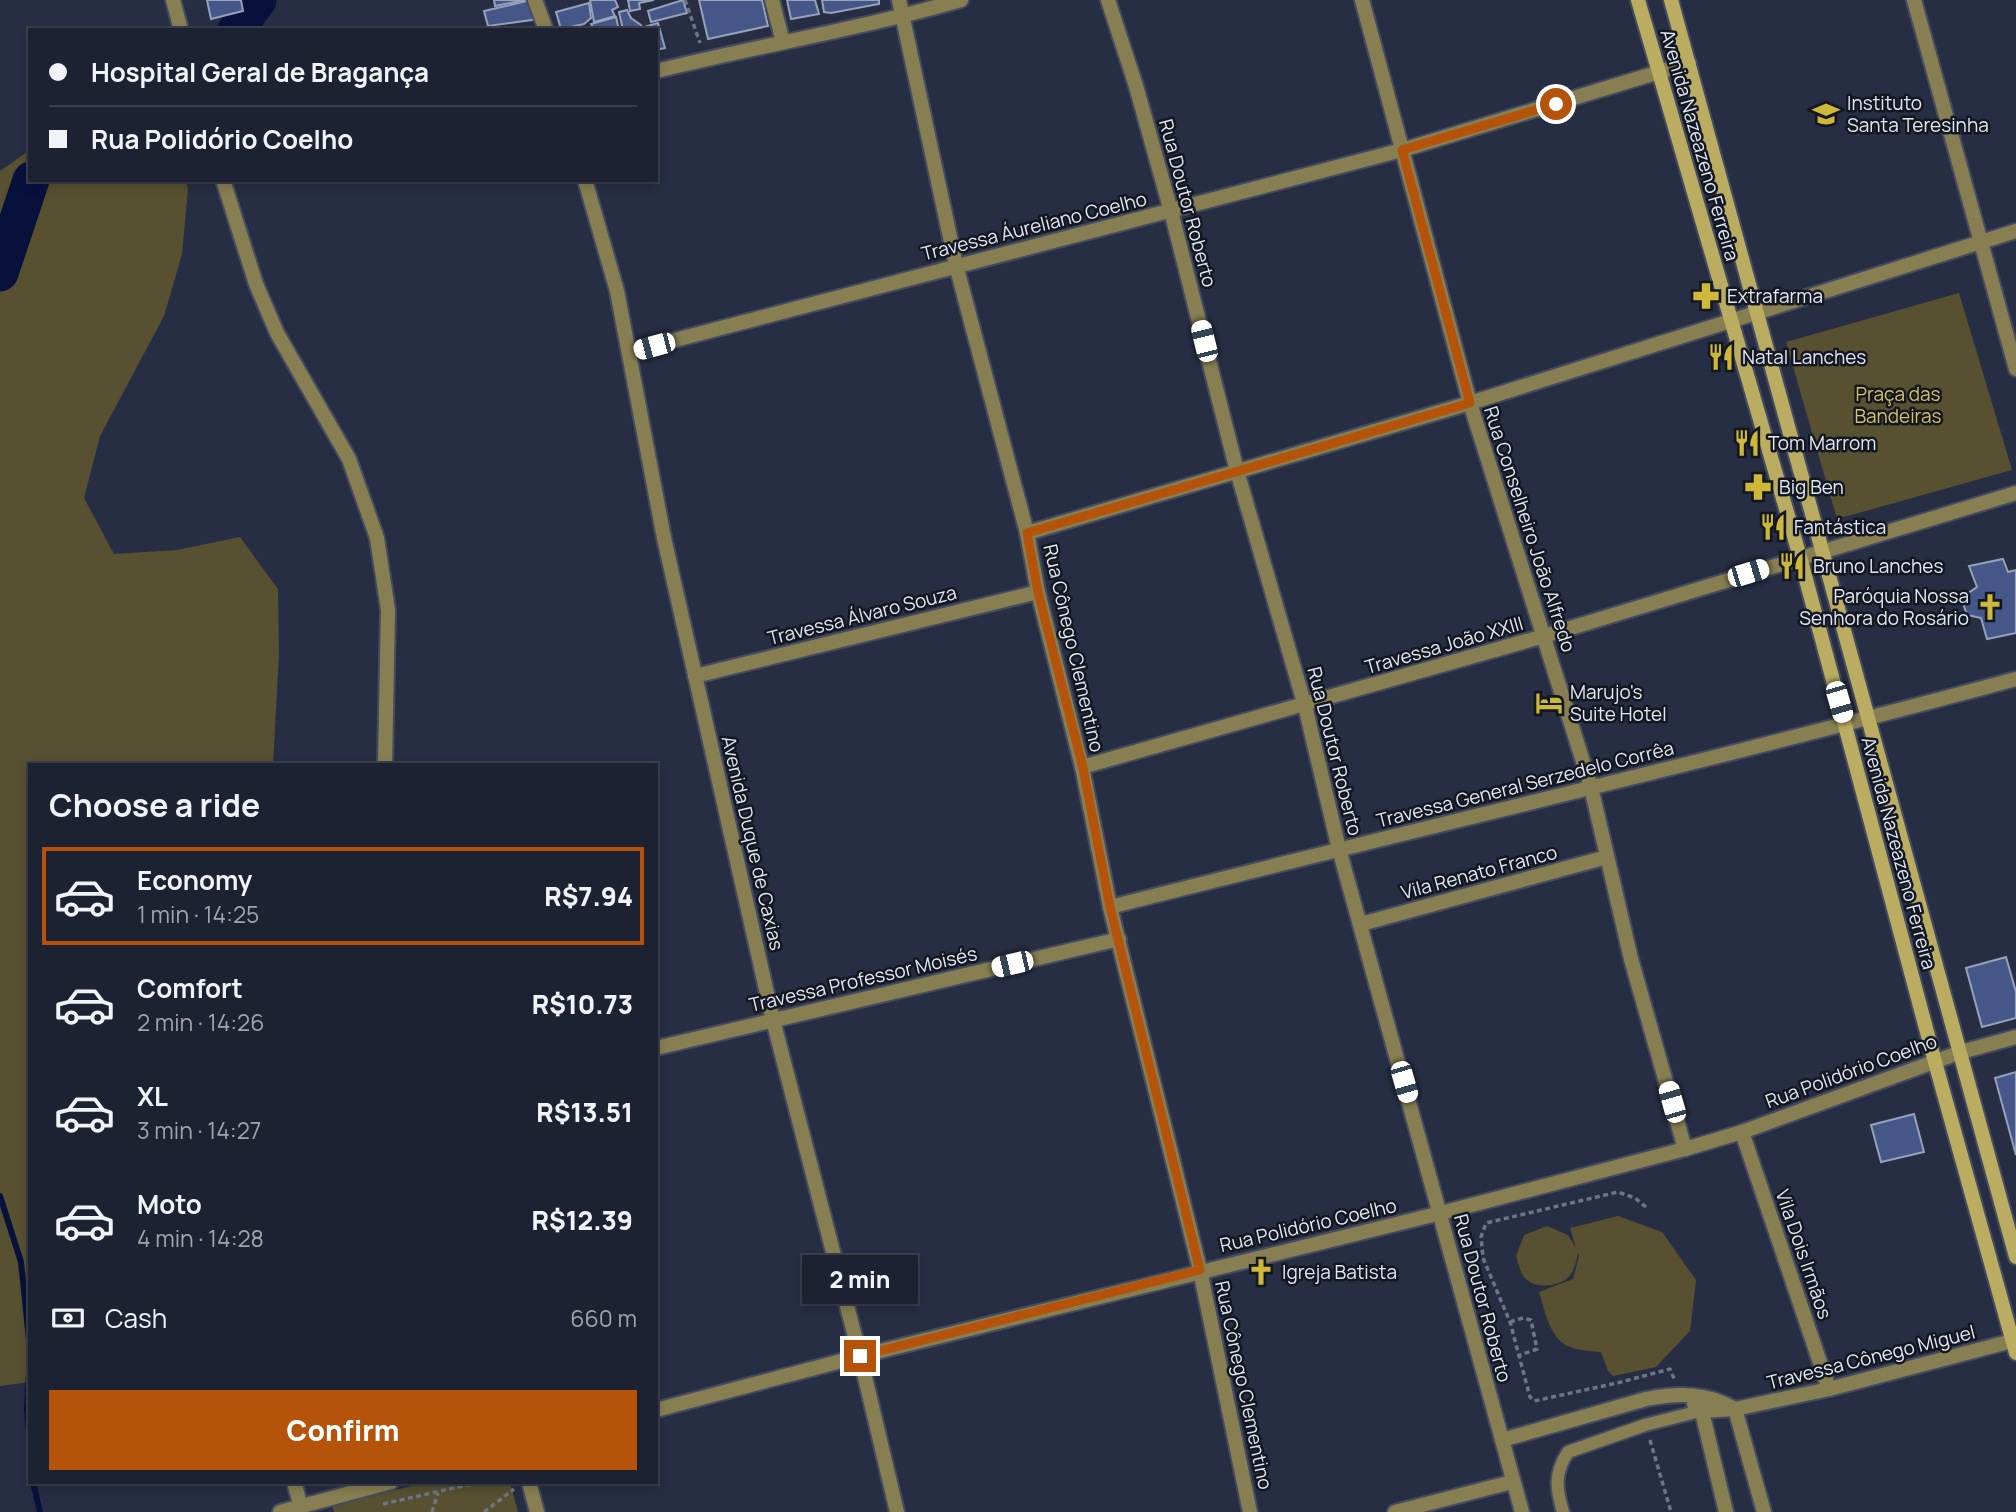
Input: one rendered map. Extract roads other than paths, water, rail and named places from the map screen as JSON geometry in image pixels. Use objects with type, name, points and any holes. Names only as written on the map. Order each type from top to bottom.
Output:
[{"type":"main road","name":"Avenida Nazeazeno Ferreira","points":[[1638,0],[1800,557],[1935,1062],[2015,1345]]},
{"type":"main road","name":"Avenida Nazeazeno Ferreira","points":[[1671,0],[2016,1257]]},
{"type":"street","points":[[173,0],[180,28]]},
{"type":"street","points":[[535,0],[545,28]]},
{"type":"street","points":[[772,0],[783,42]]},
{"type":"street","name":"Rua Cônego Clementino","points":[[899,0],[957,265],[1027,533],[1038,592],[1083,768],[1110,907],[1200,1270],[1250,1512]]},
{"type":"street","points":[[658,70],[903,16],[961,0]]},
{"type":"street","name":"Rua Doutor Roberto","points":[[1108,0],[1136,86],[1171,211],[1237,471],[1305,706],[1339,849],[1522,1512]]},
{"type":"street","name":"Rua Conselheiro João Alfredo","points":[[1362,0],[1470,403],[1591,788],[1631,959],[1685,1149]]},
{"type":"street","points":[[1914,0],[2016,369]]},
{"type":"street","name":"Travessa Áureliano Coelho","points":[[629,352],[1402,150],[1689,63]]},
{"type":"street","points":[[224,182],[256,285],[277,333],[349,458],[377,538],[387,610],[385,763]]},
{"type":"street","name":"Avenida Duque de Caxias","points":[[586,182],[617,291],[664,538],[773,1020],[860,1356],[897,1512]]},
{"type":"street","points":[[1027,533],[1470,403],[2016,231]]},
{"type":"street","name":"Travessa João XXIII","points":[[1083,768],[1544,636],[2016,493]]},
{"type":"street","name":"Travessa Álvaro Souza","points":[[695,676],[1038,592]]},
{"type":"street","name":"Travessa General Serzedelo Corrêa","points":[[1110,907],[1846,726],[2016,679]]},
{"type":"street","name":"Vila Renato Franco","points":[[1361,924],[1606,857]]},
{"type":"street","name":"Travessa Professor Moisés","points":[[658,1048],[1119,939]]},
{"type":"street","name":"Rua Polidório Coelho","points":[[658,1409],[860,1356],[1200,1270],[1441,1213],[1685,1149],[1742,1132],[1961,1052],[2016,1037]]},
{"type":"street","name":"Vila Dois Irmãos","points":[[1742,1132],[1829,1389]]},
{"type":"street","name":"Travessa Cônego Miguel","points":[[1700,1411],[1735,1409],[2015,1345]]},
{"type":"street","points":[[1502,1440],[1646,1399],[1671,1394],[1709,1397],[1735,1409],[1764,1512]]},
{"type":"street","points":[[1682,1395],[1700,1411],[1726,1512]]},
{"type":"street","points":[[1395,1512],[1512,1482]]},
{"type":"street","points":[[295,1484],[301,1507]]},
{"type":"street","points":[[280,1512],[384,1484]]},
{"type":"street","points":[[522,1485],[537,1512]]},
{"type":"lane","points":[[1563,1512],[1557,1483],[1561,1463],[1568,1452],[1645,1425],[1700,1411]]},
{"type":"waterway","points":[[237,28],[258,0]]},
{"type":"waterway","points":[[0,273],[30,182]]},
{"type":"waterway","points":[[0,1196],[21,1262],[28,1330]]},
{"type":"waterway","points":[[28,1391],[28,1420]]},
{"type":"waterway","points":[[33,1484],[40,1512]]},
{"type":"place","name":"Instituto Santa Teresinha","points":[[1826,114]]},
{"type":"place","name":"Extrafarma","points":[[1706,296]]},
{"type":"place","name":"Natal Lanches","points":[[1721,357]]},
{"type":"place","name":"Tom Marrom","points":[[1747,443]]},
{"type":"place","name":"Big Ben","points":[[1758,487]]},
{"type":"place","name":"Fantástica","points":[[1773,527]]},
{"type":"place","name":"Bruno Lanches","points":[[1792,566]]},
{"type":"place","name":"Paróquia Nossa Senhora do Rosário","points":[[1990,607]]},
{"type":"place","name":"Marujo's Suite Hotel","points":[[1549,703]]},
{"type":"place","name":"Igreja Batista","points":[[1261,1272]]},
{"type":"park label","name":"Praça das Bandeiras","points":[[1898,405]]}]
